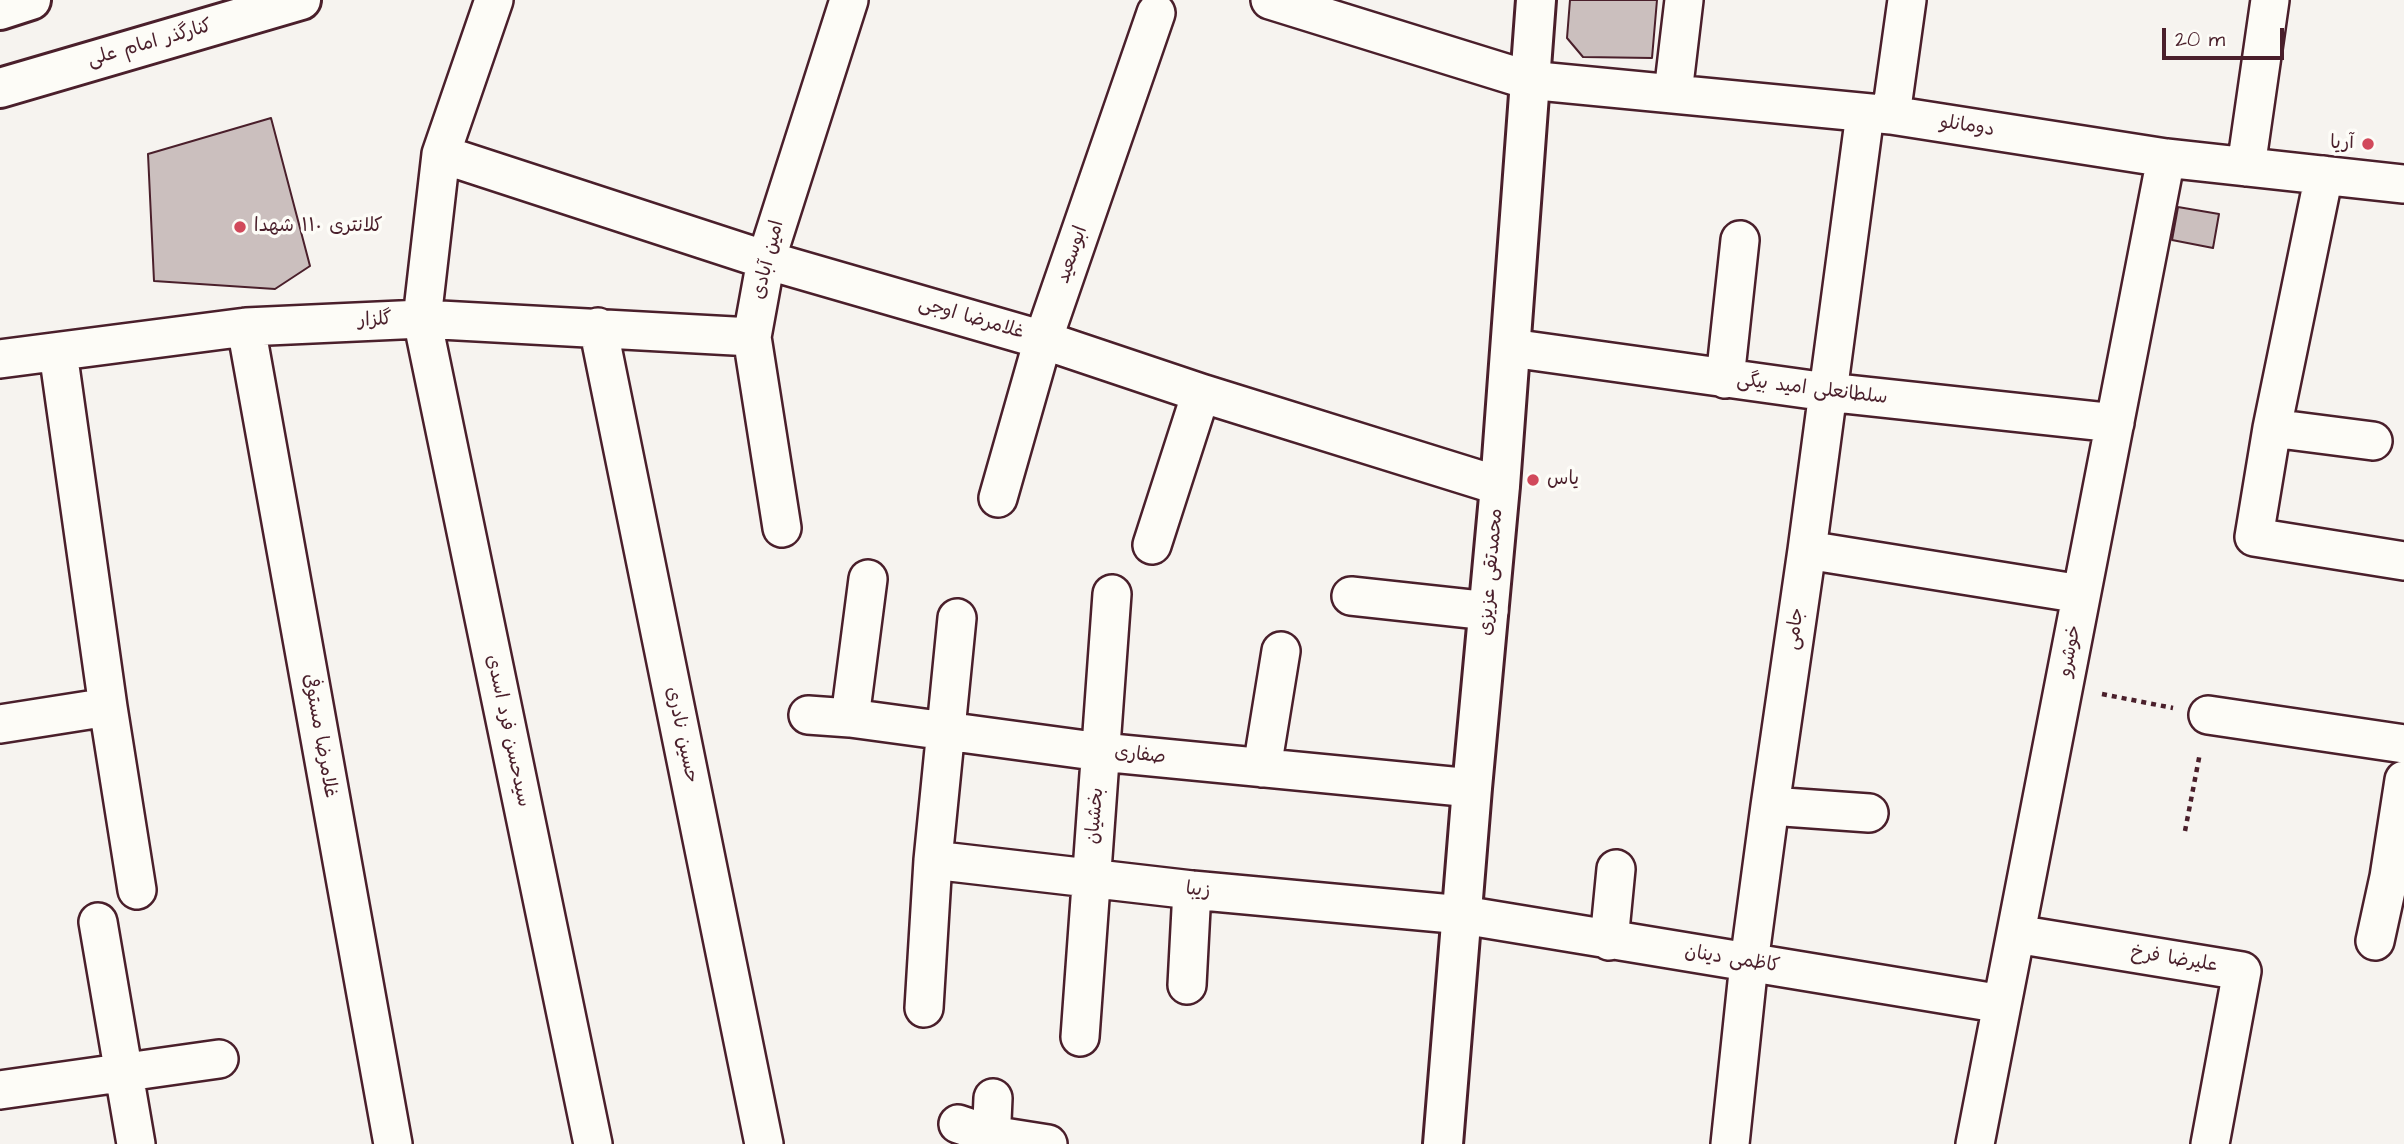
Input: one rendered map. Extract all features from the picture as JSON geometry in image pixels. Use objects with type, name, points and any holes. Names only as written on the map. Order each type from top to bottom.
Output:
[{"type":"main road","points":[[0,10],[31,0]]},
{"type":"main road","name":"کنارگذر امام علی","points":[[0,88],[301,0]]},
{"type":"main road","name":"محمدتقی عزیزی","points":[[1443,1144],[1500,486],[1536,0]]},
{"type":"street","name":"سیدحسن فرد اسدی","points":[[494,0],[441,154],[422,318],[593,1144]]},
{"type":"street","name":"امین آبادی","points":[[782,528],[752,337],[766,260],[849,0]]},
{"type":"street","name":"دومانلو","points":[[1269,0],[1528,80],[1878,115],[2166,158],[2404,184]]},
{"type":"street","points":[[1674,93],[1684,0]]},
{"type":"street","name":"جامی","points":[[1730,1144],[1749,962],[1827,392],[1878,115],[1907,0]]},
{"type":"street","points":[[2246,167],[2270,0]]},
{"type":"street","name":"ابوسعید","points":[[998,499],[1043,340],[1156,13]]},
{"type":"street","name":"غلامرضا اوجی","points":[[441,154],[766,260],[1043,340],[1201,393],[1500,486]]},
{"type":"street","name":"خوشرو","points":[[1975,1144],[2166,158]]},
{"type":"street","points":[[2323,174],[2272,428],[2254,537],[2404,561]]},
{"type":"street","points":[[1725,379],[1740,240]]},
{"type":"street","name":"گلزار","points":[[0,359],[246,327],[422,318],[752,337]]},
{"type":"street","name":"غلامرضا مستوفی","points":[[246,327],[393,1144]]},
{"type":"street","name":"حسین نادری","points":[[598,327],[764,1144]]},
{"type":"street","name":"سلطانعلی امید بیگی","points":[[1511,348],[1827,392],[2115,423]]},
{"type":"street","points":[[58,352],[108,707],[137,890]]},
{"type":"street","points":[[1152,545],[1201,393]]},
{"type":"street","points":[[2272,428],[2373,440]]},
{"type":"street","points":[[1807,550],[2081,594]]},
{"type":"street","points":[[850,718],[868,579]]},
{"type":"street","name":"بخشیان","points":[[1080,1037],[1112,594]]},
{"type":"street","points":[[1351,596],[1489,611]]},
{"type":"street","points":[[924,1009],[933,860],[957,618]]},
{"type":"street","points":[[1262,768],[1281,651]]},
{"type":"street","points":[[0,724],[108,707]]},
{"type":"street","points":[[2208,715],[2404,744]]},
{"type":"street","name":"صفاری","points":[[808,716],[850,718],[1101,752],[1472,788]]},
{"type":"street","points":[[2375,941],[2397,878],[2404,780]]},
{"type":"street","points":[[1770,806],[1869,813]]},
{"type":"street","name":"زیبا","points":[[933,860],[1192,891],[1463,915]]},
{"type":"street","points":[[1609,941],[1616,869]]},
{"type":"street","points":[[1187,985],[1192,891]]},
{"type":"street","name":"کاظمی دینان","points":[[1463,915],[2002,1004]]},
{"type":"street","points":[[98,922],[136,1144]]},
{"type":"street","name":"علیرضا فرخ","points":[[2016,934],[2242,971],[2210,1144]]},
{"type":"street","points":[[0,1090],[219,1059]]},
{"type":"street","points":[[993,1098],[980,1134],[1048,1144]]},
{"type":"path","points":[[2064,687],[2208,715],[2185,831]]},
{"type":"building","points":[[1570,0],[1657,0],[1652,58],[1583,57],[1567,38]]},
{"type":"building","points":[[271,118],[310,266],[275,289],[154,281],[148,154]]},
{"type":"building","points":[[2178,207],[2219,214],[2213,248],[2172,240]]},
{"type":"place","name":"آریا","points":[[2368,144]]},
{"type":"place","name":"کلانتری ۱۱۰ شهدا","points":[[240,227]]},
{"type":"place","name":"یاس","points":[[1533,480]]}]
